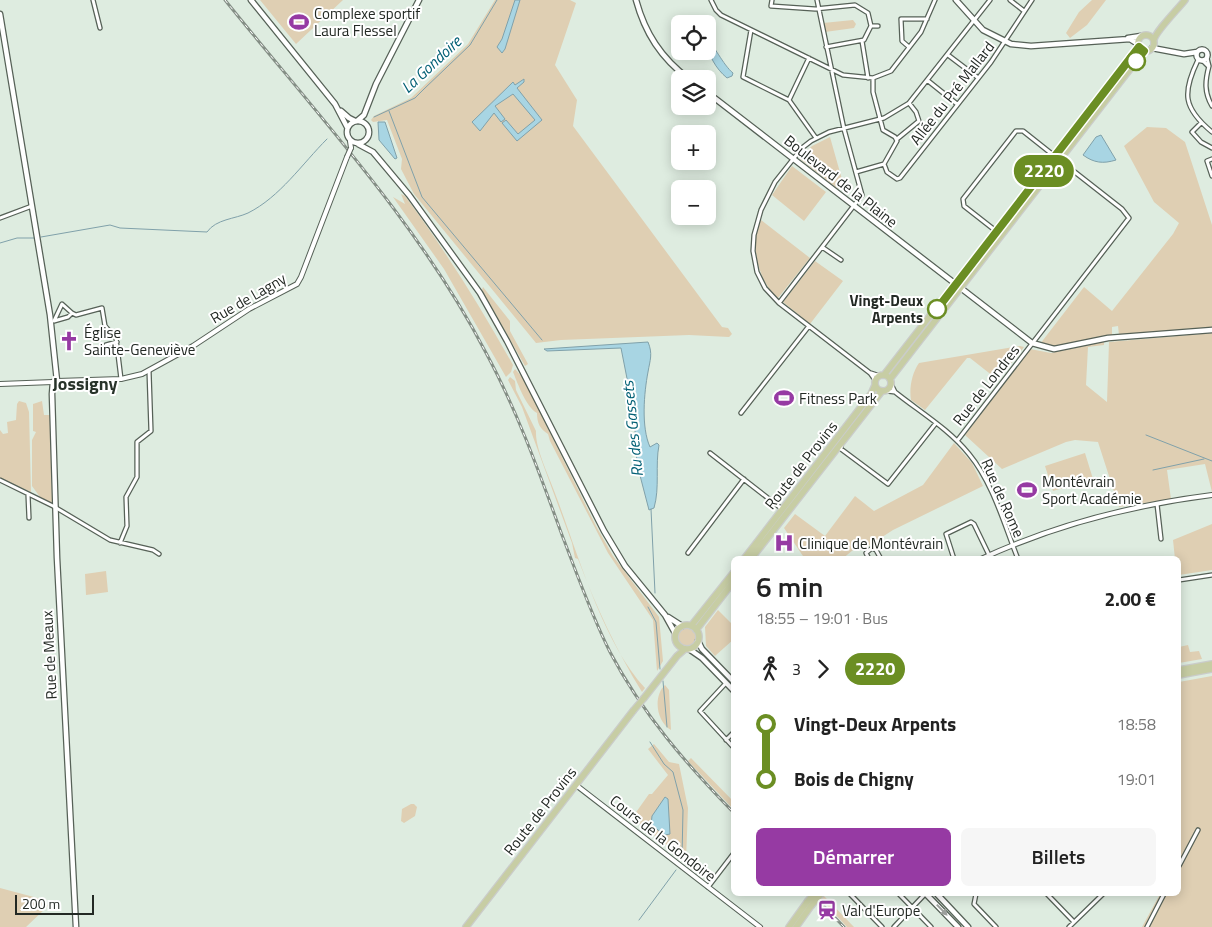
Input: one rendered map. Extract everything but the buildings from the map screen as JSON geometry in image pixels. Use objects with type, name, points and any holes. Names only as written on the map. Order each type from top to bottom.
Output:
[{"type":"main road","points":[[251,0],[335,104],[349,118],[365,124]]},
{"type":"main road","points":[[419,0],[376,84],[364,115],[365,124],[369,129],[368,136],[373,152],[448,247],[480,293],[507,341],[604,531],[636,581],[665,615],[676,633],[677,644],[666,670]]},
{"type":"main road","points":[[636,0],[644,26],[656,46],[678,70]]},
{"type":"main road","points":[[956,0],[972,21],[990,36],[1005,42],[1031,46],[1133,40],[1140,47]]},
{"type":"main road","points":[[1122,40],[1144,36],[1164,22],[1184,0]]},
{"type":"main road","points":[[1154,43],[1156,33],[1174,15],[1184,0]]},
{"type":"main road","name":"Rue de Meaux","points":[[0,14],[53,322],[55,508],[76,927]]},
{"type":"main road","points":[[1144,36],[1172,52],[1204,55]]},
{"type":"main road","points":[[1140,47],[1144,36]]},
{"type":"main road","points":[[1140,47],[1154,43]]},
{"type":"main road","name":"Route de Provins","points":[[753,556],[871,394],[879,379],[957,287],[1140,47]]},
{"type":"main road","name":"Boulevard de la Plaine","points":[[716,99],[1032,343]]},
{"type":"main road","points":[[335,104],[347,127],[346,134],[350,141],[373,152]]},
{"type":"main road","points":[[347,127],[364,115]]},
{"type":"main road","points":[[358,144],[368,136]]},
{"type":"main road","name":"Route de Provins","points":[[746,556],[884,391],[974,261],[1057,158]]},
{"type":"main road","points":[[1032,343],[1054,349],[1108,338],[1212,330]]},
{"type":"main road","points":[[879,379],[891,382]]},
{"type":"main road","points":[[879,379],[884,391]]},
{"type":"main road","points":[[694,628],[731,576]]},
{"type":"main road","points":[[694,628],[731,585]]},
{"type":"main road","points":[[665,615],[682,626],[694,628]]},
{"type":"main road","points":[[676,633],[682,626]]},
{"type":"main road","points":[[694,628],[702,649],[731,676]]},
{"type":"main road","points":[[666,670],[698,641]]},
{"type":"main road","points":[[677,644],[696,652],[731,689]]},
{"type":"main road","points":[[1181,670],[1212,664]]},
{"type":"main road","points":[[1181,675],[1212,669]]},
{"type":"main road","name":"Route de Provins","points":[[466,927],[666,670]]},
{"type":"main road","points":[[796,927],[813,896]]},
{"type":"main road","points":[[789,927],[819,896]]},
{"type":"main road","points":[[928,896],[958,927]]},
{"type":"main road","points":[[938,896],[968,927]]},
{"type":"street","points":[[93,0],[100,28]]},
{"type":"street","points":[[711,0],[718,13],[847,76],[868,78],[891,71],[921,32],[936,0]]},
{"type":"street","points":[[772,0],[771,6],[818,9],[858,5],[868,13],[871,26],[862,41],[868,78]]},
{"type":"street","points":[[779,303],[862,193],[844,129],[817,0]]},
{"type":"street","points":[[858,0],[858,5]]},
{"type":"street","points":[[879,379],[779,303],[765,288],[757,272],[753,243],[757,224],[765,198],[802,148],[816,138],[880,120],[909,104],[990,0]]},
{"type":"street","points":[[1010,0],[1024,11]]},
{"type":"street","name":"Allée du Pré Mallard","points":[[884,164],[887,172],[897,179],[900,178],[1005,42],[1032,0]]},
{"type":"street","points":[[909,47],[902,41],[901,19],[927,19]]},
{"type":"street","points":[[871,26],[878,26]]},
{"type":"street","points":[[751,29],[743,77],[789,100],[816,138]]},
{"type":"street","points":[[826,47],[862,41]]},
{"type":"street","points":[[948,55],[977,77]]},
{"type":"street","points":[[1204,55],[1209,66],[1205,79],[1212,106]]},
{"type":"street","points":[[1204,55],[1188,84],[1186,95],[1190,107],[1201,123],[1212,132]]},
{"type":"street","points":[[789,100],[809,58]]},
{"type":"street","points":[[873,78],[873,92],[885,133],[897,140]]},
{"type":"street","points":[[927,80],[957,104]]},
{"type":"street","points":[[856,172],[884,164],[897,140],[919,121],[916,112],[909,104]]},
{"type":"street","points":[[1201,123],[1192,132],[1212,148]]},
{"type":"street","points":[[997,231],[964,206],[963,199],[1016,131],[1022,131],[1057,158]]},
{"type":"street","points":[[350,141],[351,148],[358,144]]},
{"type":"street","name":"Rue de Lagny","points":[[0,384],[121,379],[149,371],[193,346],[249,309],[297,284],[302,277],[351,148]]},
{"type":"street","name":"Rue de Londres","points":[[957,441],[1129,218],[1122,209],[1057,158]]},
{"type":"street","points":[[1212,160],[1206,160],[1212,176]]},
{"type":"street","points":[[0,218],[33,206]]},
{"type":"street","points":[[822,247],[840,260]]},
{"type":"street","points":[[53,322],[62,304],[76,315],[101,308],[105,326],[114,334],[117,342],[121,379]]},
{"type":"street","points":[[53,322],[68,317],[72,313]]},
{"type":"street","points":[[741,413],[809,326]]},
{"type":"street","points":[[106,345],[117,342]]},
{"type":"street","points":[[120,543],[127,526],[126,497],[136,477],[137,442],[151,431],[149,371]]},
{"type":"street","points":[[870,373],[879,379]]},
{"type":"street","points":[[884,391],[895,392],[891,382]]},
{"type":"street","name":"Rue de Rome","points":[[895,392],[936,423],[971,455],[983,474],[1017,556]]},
{"type":"street","points":[[840,446],[888,484],[936,423]]},
{"type":"street","points":[[710,453],[784,511]]},
{"type":"street","points":[[688,553],[744,479]]},
{"type":"street","points":[[0,480],[55,508],[100,536],[120,543],[153,550],[159,554]]},
{"type":"street","points":[[28,494],[29,518]]},
{"type":"street","points":[[953,556],[946,534],[971,522],[974,524],[988,555],[1012,545],[1095,518],[1157,504],[1212,495]]},
{"type":"street","points":[[1157,504],[1162,539]]},
{"type":"street","points":[[868,556],[866,553],[872,548],[876,550],[879,556]]},
{"type":"street","points":[[1181,580],[1212,575]]},
{"type":"street","points":[[725,684],[700,711],[731,745]]},
{"type":"street","points":[[726,740],[731,735]]},
{"type":"street","name":"Cours de la Gondoire","points":[[576,785],[760,927]]},
{"type":"street","points":[[1181,862],[1198,830]]},
{"type":"street","points":[[708,887],[731,857]]},
{"type":"street","points":[[854,896],[882,927]]},
{"type":"street","points":[[901,896],[931,927]]},
{"type":"street","points":[[894,927],[924,896]]},
{"type":"street","points":[[976,896],[974,904],[996,927]]},
{"type":"street","points":[[1049,896],[1074,922]]},
{"type":"street","points":[[1069,927],[1101,896]]},
{"type":"street","points":[[1147,927],[1163,896]]},
{"type":"shaded area","name":"Complexe sportif Laura Flessel","points":[[260,0],[343,0],[296,44]]},
{"type":"shaded area","points":[[495,0],[570,0],[576,3],[555,65],[577,100],[573,126],[722,327],[728,328],[732,334],[729,337],[689,335],[561,340],[536,343],[414,194],[401,169],[402,159],[387,120],[373,122],[371,120],[374,116],[411,98],[468,44]]},
{"type":"shaded area","points":[[1092,0],[1106,0],[1087,25],[1070,38],[1066,33],[1079,12]]},
{"type":"shaded area","points":[[853,20],[856,24],[854,28],[825,32],[823,23]]},
{"type":"shaded area","points":[[1147,127],[1166,128],[1185,142],[1212,225],[1212,328],[1119,335],[1118,326],[1112,327],[1112,335],[1058,347],[1040,344],[1084,287],[1112,311],[1173,234],[1179,223],[1154,202],[1124,146]]},
{"type":"shaded area","points":[[830,137],[843,183],[838,189],[800,159],[812,146]]},
{"type":"shaded area","points":[[792,166],[826,192],[804,221],[772,195]]},
{"type":"shaded area","points":[[401,194],[405,196],[420,216],[501,343],[513,365],[511,372],[506,377],[444,269],[393,197],[405,204]]},
{"type":"shaded area","points":[[761,220],[810,258],[778,298],[765,282],[758,262],[756,240],[757,229]]},
{"type":"shaded area","points":[[815,261],[843,281],[810,324],[783,302]]},
{"type":"shaded area","points":[[483,287],[510,321],[510,331],[528,364],[525,366],[482,290]]},
{"type":"shaded area","points":[[1212,333],[1212,492],[1205,464],[1167,470],[1171,499],[1119,507],[1098,442],[1075,440],[1066,442],[1002,469],[965,435],[1030,349],[1051,353],[1104,342],[1104,345],[1088,347],[1086,385],[1107,402],[1109,342]]},
{"type":"shaded area","points":[[1020,346],[1024,347],[998,380],[970,358],[967,358],[925,410],[911,400],[912,381],[919,363]]},
{"type":"shaded area","points":[[515,369],[523,378],[596,526],[613,556],[659,617],[663,661],[657,671],[653,620],[608,553],[548,434],[540,425],[537,413],[529,406],[523,395],[513,372]]},
{"type":"shaded area","points":[[510,377],[515,381],[516,390],[536,431],[540,455],[589,587],[578,559],[575,558],[572,543],[522,407],[508,380]]},
{"type":"shaded area","points":[[19,401],[26,403],[29,412],[31,492],[0,478],[0,430],[3,434],[8,433],[7,422],[16,420],[17,404]]},
{"type":"shaded area","points":[[42,401],[44,415],[50,415],[51,419],[52,504],[40,497],[32,486],[32,440],[36,432],[33,431],[33,404]]},
{"type":"shaded area","points":[[954,443],[972,463],[983,486],[893,530],[862,550],[858,546],[846,556],[803,556],[784,528],[795,514],[825,536],[855,496],[874,511],[923,485]]},
{"type":"shaded area","points":[[1085,453],[1093,479],[1053,491],[1045,466]]},
{"type":"shaded area","points":[[1212,524],[1212,570],[1181,575],[1181,556],[1175,556],[1173,540]]},
{"type":"shaded area","points":[[106,571],[108,592],[86,595],[85,574]]},
{"type":"shaded area","points":[[589,587],[607,627],[619,651],[604,623]]},
{"type":"shaded area","points":[[718,610],[731,623],[731,642],[715,656],[706,646],[705,627]]},
{"type":"shaded area","points":[[687,628],[693,631],[696,637],[693,643],[687,646],[681,643],[678,637],[681,631]]},
{"type":"shaded area","points":[[1188,645],[1190,652],[1199,651],[1202,659],[1181,663],[1181,647]]},
{"type":"shaded area","points":[[619,651],[645,688],[642,692],[633,676]]},
{"type":"shaded area","points":[[1212,676],[1212,927],[1142,927],[1159,896],[1181,896],[1181,682]]},
{"type":"shaded area","points":[[665,685],[669,690],[671,730],[662,721],[658,708],[659,695]]},
{"type":"shaded area","points":[[654,744],[669,762],[679,764],[688,808],[686,860],[632,818],[649,794],[652,794],[668,775],[648,749]]},
{"type":"shaded area","points":[[691,758],[731,799],[731,807],[688,761]]},
{"type":"shaded area","points":[[411,804],[417,807],[415,816],[404,823],[401,821],[402,809]]},
{"type":"shaded area","points":[[0,888],[45,900],[48,906],[26,927],[0,927]]},
{"type":"shaded area","points":[[824,896],[854,927],[847,927],[821,899]]},
{"type":"water","points":[[515,0],[520,0],[505,49],[502,53],[497,47],[502,39]]},
{"type":"water","points":[[716,50],[733,73],[732,76],[727,78],[713,60],[716,60]]},
{"type":"water","points":[[524,79],[524,82],[517,88],[542,120],[517,141],[502,123],[506,120],[518,134],[535,120],[513,94],[495,106],[505,119],[501,122],[494,113],[480,131],[472,122],[513,82],[515,85]]},
{"type":"water","points":[[378,122],[385,122],[397,158],[395,159],[379,140]]},
{"type":"water","points":[[1101,135],[1116,160],[1099,162],[1083,155],[1096,137]]},
{"type":"water","points":[[648,342],[651,357],[645,400],[645,430],[650,447],[657,443],[659,445],[656,500],[654,508],[649,510],[637,464],[634,414],[621,348],[547,351],[544,349]]},
{"type":"water","points":[[665,797],[668,799],[670,834],[665,835],[651,825],[652,816]]},
{"type":"waterway","name":"La Gondoire","points":[[374,117],[415,98],[470,45],[497,0]]},
{"type":"waterway","name":"Ru des Gassets","points":[[389,111],[422,197],[542,340]]},
{"type":"waterway","points":[[41,237],[110,225],[120,228],[207,232],[215,224],[243,215],[260,206],[280,189],[327,139]]},
{"type":"waterway","points":[[0,243],[17,238],[36,238]]},
{"type":"waterway","points":[[1146,435],[1212,461]]},
{"type":"waterway","points":[[1153,470],[1204,459]]},
{"type":"waterway","name":"Ru des Gassets","points":[[651,509],[655,593]]},
{"type":"waterway","name":"Ru des Gassets","points":[[648,607],[656,622],[660,669]]},
{"type":"waterway","name":"Ru des Gassets","points":[[663,681],[667,727]]},
{"type":"waterway","name":"Ru des Gassets","points":[[650,742],[664,764],[673,772],[683,810],[682,857]]},
{"type":"waterway","name":"Ru des Gassets","points":[[639,920],[676,870]]},
{"type":"waterway","points":[[1149,927],[1165,896]]},
{"type":"railway","points":[[225,0],[364,170],[429,258],[459,304],[497,373],[517,419],[584,594],[610,652],[636,696],[666,737],[731,810]]},
{"type":"railway","points":[[819,901],[844,927]]},
{"type":"bus line","name":"2220","points":[[937,309],[1139,47],[1144,51],[1136,61]]},
{"type":"place","name":"Complexe sportif Laura Flessel","points":[[299,22]]},
{"type":"place","name":"Vingt-Deux Arpents","points":[[937,309]]},
{"type":"place","name":"Église Sainte-Geneviève","points":[[69,341]]},
{"type":"place","name":"Fitness Park","points":[[784,398]]},
{"type":"place","name":"Montévrain Sport Académie","points":[[1027,490]]},
{"type":"place","name":"Clinique de Montévrain","points":[[784,543]]},
{"type":"place","name":"Val d'Europe","points":[[827,910]]},
{"type":"district","name":"Jossigny","points":[[85,383]]}]
